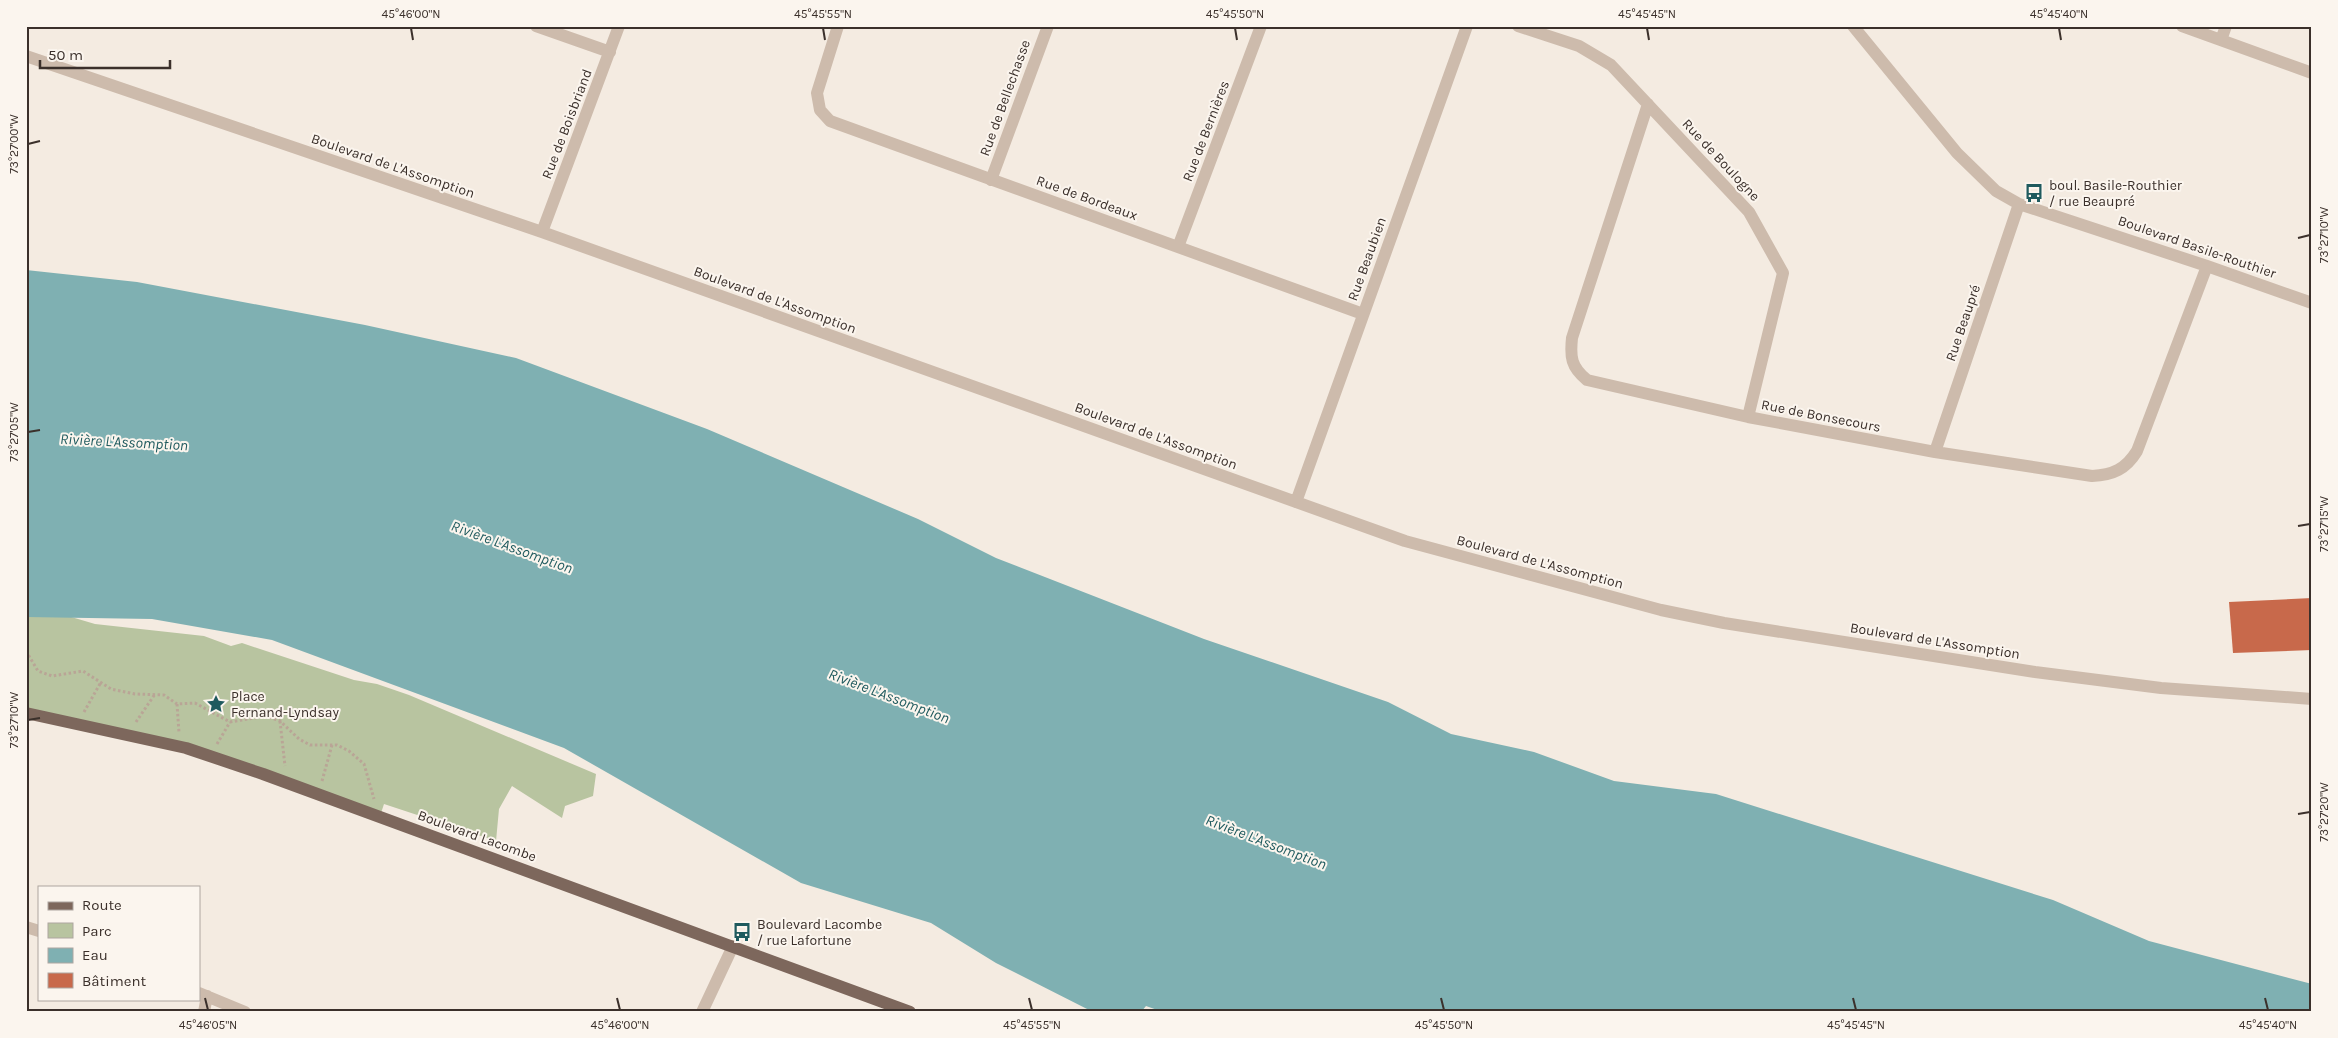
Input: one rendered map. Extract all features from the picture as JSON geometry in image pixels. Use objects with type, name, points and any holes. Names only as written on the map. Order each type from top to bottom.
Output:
[{"type":"main road","name":"Boulevard Lacombe","points":[[26,713],[180,746],[211,756],[376,814],[908,1011]]},
{"type":"street","points":[[536,26],[610,52]]},
{"type":"street","name":"Rue de Boisbriand","points":[[542,232],[619,26]]},
{"type":"street","name":"Rue de Bordeaux","points":[[838,26],[817,93],[820,110],[830,121],[1364,314]]},
{"type":"street","name":"Rue de Bellechasse","points":[[991,180],[1048,26]]},
{"type":"street","name":"Rue de Bernières","points":[[1178,247],[1261,26]]},
{"type":"street","name":"Rue Beaubien","points":[[1296,502],[1468,26]]},
{"type":"street","name":"Rue de Boulogne","points":[[1518,26],[1579,46],[1611,65],[1749,212],[1784,273],[1748,417]]},
{"type":"street","name":"Boulevard Basile-Routhier","points":[[1853,26],[1957,153],[1996,191],[2019,204],[2208,266],[2312,303]]},
{"type":"street","points":[[2182,26],[2312,73]]},
{"type":"street","points":[[2221,40],[2226,26]]},
{"type":"street","name":"Boulevard de L'Assomption","points":[[26,56],[542,232],[1405,541],[1661,610],[1724,623],[2045,673],[2161,688],[2312,699]]},
{"type":"street","name":"Rue de Bonsecours","points":[[1648,104],[1572,338],[1571,353],[1576,371],[1587,380],[1748,417],[1935,452],[2092,476],[2108,475],[2123,468],[2132,460],[2137,451],[2208,266]]},
{"type":"street","name":"Rue Beaupré","points":[[1935,452],[2019,204]]},
{"type":"street","points":[[26,927],[38,931]]},
{"type":"street","points":[[702,1012],[733,946]]},
{"type":"street","points":[[204,1012],[203,994],[244,1012]]},
{"type":"path","points":[[26,651],[38,671],[52,676],[83,671],[111,689],[121,692],[164,695],[177,704],[195,702],[230,722],[266,716],[280,721],[299,739],[310,745],[338,744],[364,764],[372,787],[376,814]]},
{"type":"path","points":[[77,723],[101,682]]},
{"type":"path","points":[[135,724],[155,694]]},
{"type":"path","points":[[177,704],[180,746]]},
{"type":"path","points":[[280,721],[286,782]]},
{"type":"path","points":[[211,756],[230,722]]},
{"type":"path","points":[[318,793],[332,745]]},
{"type":"green space","name":"Place Fernand-Lyndsay","points":[[26,610],[51,611],[95,624],[204,636],[231,646],[242,643],[354,680],[377,684],[409,695],[596,774],[593,796],[565,806],[562,818],[512,786],[499,809],[496,841],[384,804],[380,816],[186,748],[26,713]]},
{"type":"water","name":"Rivière L'Assomption","points":[[26,270],[137,282],[365,325],[516,358],[707,429],[918,519],[996,558],[1204,639],[1388,702],[1451,734],[1534,752],[1614,781],[1716,794],[2053,900],[2149,941],[2312,984],[2312,1012],[1163,1012],[1146,1006],[1141,1012],[1093,1012],[996,963],[931,923],[801,883],[564,748],[272,640],[152,619],[26,617]]},
{"type":"building","points":[[2312,598],[2312,650],[2233,653],[2229,602]]},
{"type":"place","name":"boul. Basile-Routhier / rue Beaupré","points":[[2034,193]]},
{"type":"place","name":"Place Fernand-Lyndsay","points":[[216,704]]},
{"type":"place","name":"Boulevard Lacombe / rue Lafortune","points":[[742,932]]}]
